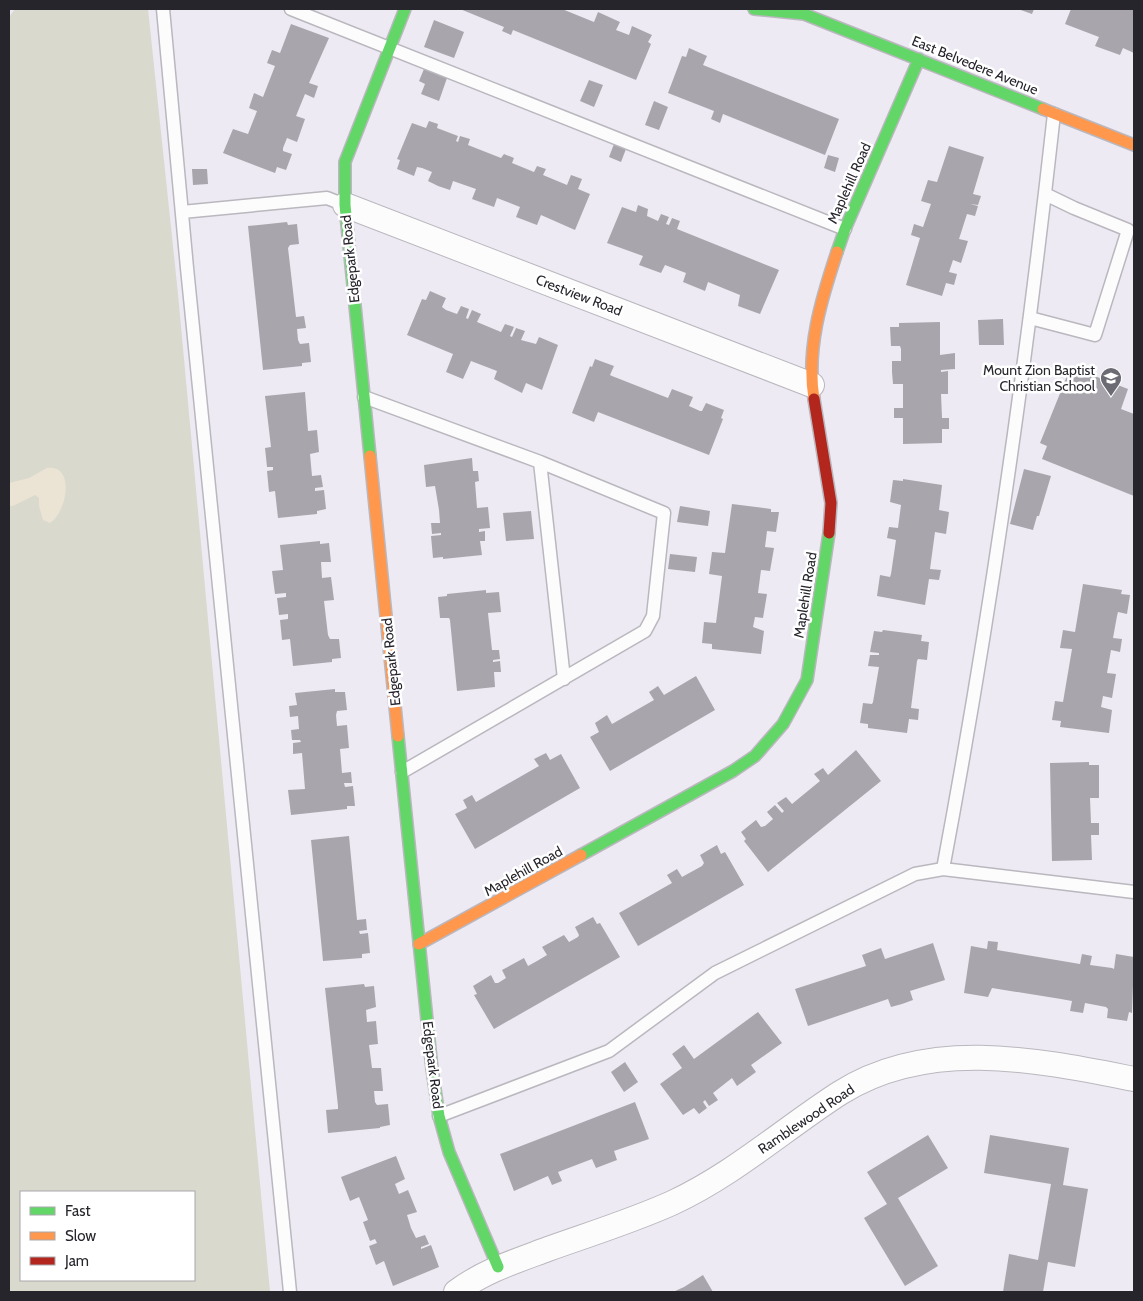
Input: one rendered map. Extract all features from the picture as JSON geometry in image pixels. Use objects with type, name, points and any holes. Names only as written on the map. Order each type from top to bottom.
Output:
[{"type":"street","name":"Edgepark Road","points":[[405,9],[388,47],[344,162],[345,206],[419,944],[439,1116],[449,1152],[498,1267]]},
{"type":"street","name":"East Belvedere Avenue","points":[[754,9],[802,11],[1134,145]]},
{"type":"street","name":"Maplehill Road","points":[[419,944],[733,771],[755,756],[783,724],[807,680],[831,524],[828,478],[812,385],[812,347],[824,291],[845,229],[919,59]]},
{"type":"street","name":"Crestview Road","points":[[345,206],[812,385]]},
{"type":"street","name":"Ramblewood Road","points":[[498,1267],[638,1218],[676,1201],[743,1162],[841,1093],[871,1076],[905,1065],[962,1058],[1008,1058],[1058,1064],[1134,1079]]},
{"type":"street","points":[[456,1292],[471,1281],[498,1267]]},
{"type":"lane","points":[[163,9],[290,1292]]},
{"type":"lane","points":[[291,9],[845,229]]},
{"type":"lane","points":[[943,870],[975,699],[1030,318],[1054,114]]},
{"type":"lane","points":[[1030,318],[1095,335],[1128,230],[1045,194]]},
{"type":"lane","points":[[182,212],[327,198],[345,206]]},
{"type":"lane","points":[[364,397],[540,462],[664,514],[653,616],[645,631],[402,772]]},
{"type":"lane","points":[[540,462],[564,679]]},
{"type":"lane","points":[[439,1116],[609,1050],[715,973],[915,874],[943,870],[1134,892]]},
{"type":"shaded area","points":[[15,9],[148,9],[178,294],[270,1292],[9,1292],[9,17]]},
{"type":"sand","points":[[47,468],[56,469],[62,473],[66,490],[61,509],[50,523],[43,520],[39,498],[35,495],[13,506],[9,506],[9,483],[29,478]]},
{"type":"building","points":[[460,9],[562,9],[594,22],[598,12],[620,22],[616,30],[629,35],[632,26],[652,35],[648,42],[651,44],[636,80],[513,30],[511,35],[502,31],[504,27]]},
{"type":"building","points":[[1018,9],[1034,9],[1032,14]]},
{"type":"building","points":[[1071,9],[1134,10],[1134,53],[1123,48],[1120,55],[1095,46],[1099,37],[1065,24]]},
{"type":"building","points":[[434,20],[464,32],[454,58],[424,47]]},
{"type":"building","points":[[291,24],[329,38],[309,83],[318,86],[314,98],[305,94],[296,116],[305,119],[297,142],[287,138],[283,148],[283,151],[292,154],[286,170],[277,167],[275,173],[223,153],[233,129],[248,134],[257,111],[249,108],[254,93],[263,97],[275,66],[267,63],[272,50],[280,53]]},
{"type":"building","points":[[689,48],[707,56],[703,65],[839,119],[825,155],[723,114],[720,123],[711,119],[714,111],[668,93],[682,56],[686,57]]},
{"type":"building","points":[[424,69],[447,78],[439,101],[421,94],[425,84],[419,81]]},
{"type":"building","points":[[589,80],[603,85],[594,107],[580,101]]},
{"type":"building","points":[[654,101],[668,107],[659,130],[645,125]]},
{"type":"building","points":[[429,121],[438,124],[437,128],[458,136],[456,141],[458,142],[460,136],[470,139],[468,145],[501,158],[504,154],[514,158],[512,163],[534,172],[537,166],[546,169],[543,175],[567,185],[571,175],[582,179],[578,189],[590,194],[575,230],[541,215],[537,225],[516,217],[520,207],[497,198],[494,207],[472,199],[476,189],[453,181],[450,190],[438,186],[428,181],[432,172],[422,168],[417,167],[414,176],[397,169],[400,160],[397,159],[412,123],[426,128]]},
{"type":"building","points":[[614,144],[626,149],[621,162],[609,157]]},
{"type":"building","points":[[949,146],[984,157],[973,194],[981,196],[978,205],[970,204],[978,206],[975,216],[967,214],[959,239],[968,241],[961,263],[953,260],[949,272],[957,274],[954,285],[946,283],[942,296],[906,285],[920,238],[911,235],[914,224],[923,227],[931,204],[921,201],[928,180],[937,182]]},
{"type":"building","points":[[828,155],[839,158],[835,172],[824,168]]},
{"type":"building","points":[[192,169],[207,169],[208,184],[193,185]]},
{"type":"building","points":[[638,205],[648,209],[647,216],[658,221],[661,214],[669,217],[666,224],[669,225],[672,218],[680,221],[677,229],[779,270],[760,314],[738,306],[740,295],[708,282],[705,291],[683,282],[686,273],[665,265],[661,273],[639,265],[643,256],[607,243],[622,207],[636,212]]},
{"type":"building","points":[[287,222],[288,225],[297,224],[299,244],[290,245],[288,248],[296,317],[304,316],[306,328],[297,329],[298,340],[300,344],[309,343],[311,362],[302,363],[302,366],[263,370],[248,226]]},
{"type":"building","points":[[430,291],[446,298],[442,307],[446,310],[457,314],[461,306],[469,309],[466,318],[468,319],[472,310],[481,314],[477,322],[501,332],[505,324],[514,327],[510,336],[512,337],[516,328],[525,331],[521,340],[536,344],[539,337],[558,345],[542,390],[526,383],[522,393],[494,379],[497,371],[471,361],[463,379],[446,372],[453,354],[407,335],[422,299],[426,300]]},
{"type":"building","points":[[1003,319],[1004,345],[979,345],[978,320]]},
{"type":"building","points":[[940,322],[940,355],[955,353],[955,369],[941,370],[941,372],[948,371],[948,394],[941,394],[942,418],[949,418],[949,429],[942,429],[942,443],[903,444],[903,418],[894,418],[894,408],[903,408],[903,384],[893,384],[892,372],[892,361],[901,361],[901,349],[900,346],[891,346],[890,327],[899,327],[899,323]]},
{"type":"building","points":[[595,359],[614,366],[610,375],[668,398],[672,389],[693,397],[689,406],[700,411],[702,411],[706,403],[724,410],[721,418],[723,419],[709,455],[598,412],[594,422],[572,413],[590,366],[592,367]]},
{"type":"building","points":[[1074,368],[1128,389],[1121,409],[1134,414],[1134,496],[1042,459],[1047,446],[1040,443],[1067,376],[1070,378]]},
{"type":"building","points":[[305,392],[308,431],[317,430],[319,452],[310,454],[312,476],[321,475],[323,487],[315,488],[315,491],[324,490],[326,509],[317,511],[317,514],[278,518],[275,491],[269,492],[267,471],[273,470],[273,467],[267,467],[265,448],[271,447],[265,396]]},
{"type":"building","points":[[472,458],[473,471],[478,471],[479,481],[475,482],[477,508],[488,507],[490,528],[479,529],[479,532],[485,531],[485,541],[480,541],[482,555],[443,559],[443,557],[433,558],[431,536],[441,535],[441,533],[432,534],[431,523],[440,523],[439,510],[435,486],[426,487],[424,465]]},
{"type":"building","points":[[1024,469],[1051,476],[1033,530],[1010,524]]},
{"type":"building","points":[[903,479],[942,485],[939,510],[949,512],[946,534],[935,532],[930,569],[941,570],[939,580],[929,579],[925,605],[877,596],[880,575],[890,577],[891,574],[896,540],[887,538],[889,527],[898,528],[901,505],[890,502],[893,480],[903,481]]},
{"type":"building","points":[[732,504],[771,509],[771,512],[779,512],[776,532],[767,531],[765,547],[774,548],[770,571],[761,570],[758,593],[767,594],[763,618],[755,617],[753,627],[764,631],[761,654],[712,649],[712,644],[702,643],[704,622],[716,623],[722,576],[709,574],[712,552],[725,553]]},
{"type":"building","points":[[680,506],[710,511],[708,526],[677,522]]},
{"type":"building","points":[[531,511],[534,539],[506,541],[503,513]]},
{"type":"building","points":[[320,541],[320,544],[329,543],[331,562],[321,562],[322,578],[331,577],[334,600],[324,601],[328,635],[330,639],[339,639],[341,658],[332,659],[332,662],[293,666],[290,639],[282,640],[280,620],[288,619],[288,614],[279,615],[277,598],[286,597],[286,593],[275,594],[272,571],[283,570],[280,545]]},
{"type":"building","points":[[670,554],[697,557],[695,572],[668,569]]},
{"type":"building","points":[[1083,584],[1122,590],[1121,594],[1130,595],[1127,614],[1118,612],[1113,638],[1122,639],[1120,652],[1111,650],[1107,673],[1116,674],[1112,698],[1103,696],[1101,707],[1112,710],[1109,733],[1060,727],[1061,721],[1052,720],[1055,701],[1063,702],[1072,649],[1060,648],[1063,630],[1075,632]]},
{"type":"building","points":[[486,590],[486,593],[499,592],[501,612],[488,613],[492,650],[499,650],[500,659],[493,660],[493,662],[500,661],[501,672],[494,672],[495,687],[457,691],[450,620],[449,618],[440,618],[438,597],[447,596],[447,594]]},
{"type":"building","points":[[883,630],[922,635],[921,641],[929,642],[927,660],[918,659],[917,661],[911,708],[919,709],[918,720],[909,719],[907,733],[868,728],[868,724],[860,723],[863,703],[872,704],[873,702],[879,667],[868,666],[870,655],[879,655],[879,653],[870,652],[874,631],[882,632]]},
{"type":"building","points":[[696,676],[715,710],[610,771],[590,737],[599,732],[595,723],[607,715],[612,724],[654,700],[649,692],[658,686],[664,695]]},
{"type":"building","points":[[335,689],[335,692],[345,692],[347,710],[337,711],[336,715],[337,726],[347,725],[349,748],[340,749],[342,773],[351,772],[352,783],[344,783],[345,787],[353,786],[355,806],[347,806],[347,809],[291,815],[288,790],[305,789],[302,753],[293,754],[293,743],[301,742],[300,740],[292,740],[291,730],[299,729],[298,716],[290,717],[289,706],[297,705],[295,693]]},
{"type":"building","points":[[856,750],[881,781],[768,872],[744,841],[746,839],[741,832],[756,820],[761,827],[765,826],[773,819],[767,812],[775,805],[782,813],[784,811],[777,803],[786,797],[792,804],[820,781],[814,774],[823,768],[828,775]]},
{"type":"building","points":[[546,753],[550,760],[561,754],[580,788],[475,849],[455,814],[467,808],[463,800],[472,795],[476,802],[539,766],[534,759]]},
{"type":"building","points":[[1089,762],[1089,765],[1099,765],[1099,798],[1090,798],[1091,823],[1099,823],[1099,835],[1091,835],[1092,860],[1052,861],[1050,763]]},
{"type":"building","points":[[349,836],[357,920],[366,919],[367,930],[359,931],[360,934],[368,933],[370,953],[362,954],[362,958],[323,961],[311,840]]},
{"type":"building","points":[[717,845],[721,854],[725,852],[744,885],[638,946],[619,913],[672,883],[667,875],[677,869],[682,877],[702,866],[704,863],[700,855]]},
{"type":"building","points":[[593,917],[597,924],[600,923],[620,957],[494,1029],[474,995],[477,994],[473,986],[491,975],[495,983],[498,983],[506,978],[502,970],[524,958],[528,966],[537,961],[547,955],[542,947],[564,935],[569,942],[578,937],[579,935],[575,927]]},
{"type":"building","points":[[988,941],[998,942],[997,950],[1080,964],[1082,954],[1092,956],[1090,965],[1114,969],[1116,954],[1134,957],[1132,1013],[1129,1012],[1127,1021],[1107,1018],[1108,1009],[1106,1007],[1085,1003],[1083,1013],[1070,1011],[1072,1001],[1061,999],[992,988],[988,997],[964,993],[971,946],[987,949]]},
{"type":"building","points":[[933,943],[945,980],[910,991],[913,1000],[902,1004],[891,1007],[888,999],[808,1026],[795,989],[866,966],[862,955],[881,948],[885,959]]},
{"type":"building","points":[[364,984],[365,987],[374,986],[376,1007],[366,1010],[367,1022],[376,1021],[378,1044],[369,1045],[372,1068],[381,1068],[383,1091],[374,1091],[375,1102],[377,1105],[388,1104],[390,1125],[380,1128],[328,1133],[326,1110],[338,1109],[338,1106],[325,988]]},
{"type":"building","points":[[758,1012],[782,1043],[751,1065],[756,1072],[737,1086],[732,1078],[713,1093],[718,1100],[709,1106],[705,1100],[703,1102],[707,1108],[699,1114],[694,1108],[683,1115],[660,1084],[682,1068],[672,1054],[684,1045],[694,1059]]},
{"type":"building","points":[[625,1062],[638,1082],[624,1092],[611,1072]]},
{"type":"building","points":[[635,1102],[649,1139],[614,1151],[617,1160],[596,1168],[592,1159],[558,1172],[562,1181],[552,1185],[548,1176],[514,1191],[500,1154]]},
{"type":"building","points":[[928,1135],[948,1168],[898,1198],[938,1266],[905,1286],[864,1218],[887,1204],[867,1172]]},
{"type":"building","points":[[990,1135],[1069,1148],[1063,1185],[1088,1189],[1075,1267],[1048,1262],[1043,1292],[1003,1292],[1009,1254],[1038,1260],[1051,1184],[984,1173]]},
{"type":"building","points":[[396,1156],[405,1179],[395,1184],[399,1194],[408,1190],[417,1212],[407,1215],[411,1228],[416,1238],[425,1235],[429,1244],[421,1247],[421,1249],[431,1245],[439,1267],[393,1286],[384,1261],[376,1265],[369,1246],[377,1243],[375,1239],[370,1241],[363,1222],[368,1220],[359,1197],[350,1201],[341,1177]]},
{"type":"building","points":[[703,1275],[713,1292],[673,1292],[684,1287]]},
{"type":"traffic: fast","points":[[370,456],[345,205],[345,162],[405,9]]},
{"type":"traffic: fast","points":[[754,9],[804,14],[1043,109]]},
{"type":"traffic: fast","points":[[837,252],[845,229],[919,59]]},
{"type":"traffic: fast","points":[[581,855],[733,771],[755,756],[783,724],[807,680],[829,533]]},
{"type":"traffic: fast","points":[[398,736],[432,1069],[439,1116],[449,1152],[498,1267]]},
{"type":"traffic: slow","points":[[1043,109],[1134,145]]},
{"type":"traffic: slow","points":[[814,399],[812,362],[816,325],[837,252]]},
{"type":"traffic: slow","points":[[370,456],[398,736]]},
{"type":"traffic: slow","points":[[419,944],[581,855]]},
{"type":"traffic: jam","points":[[814,399],[831,503],[829,533]]},
{"type":"place","name":"Mount Zion Baptist Christian School","points":[[1111,397]]}]
